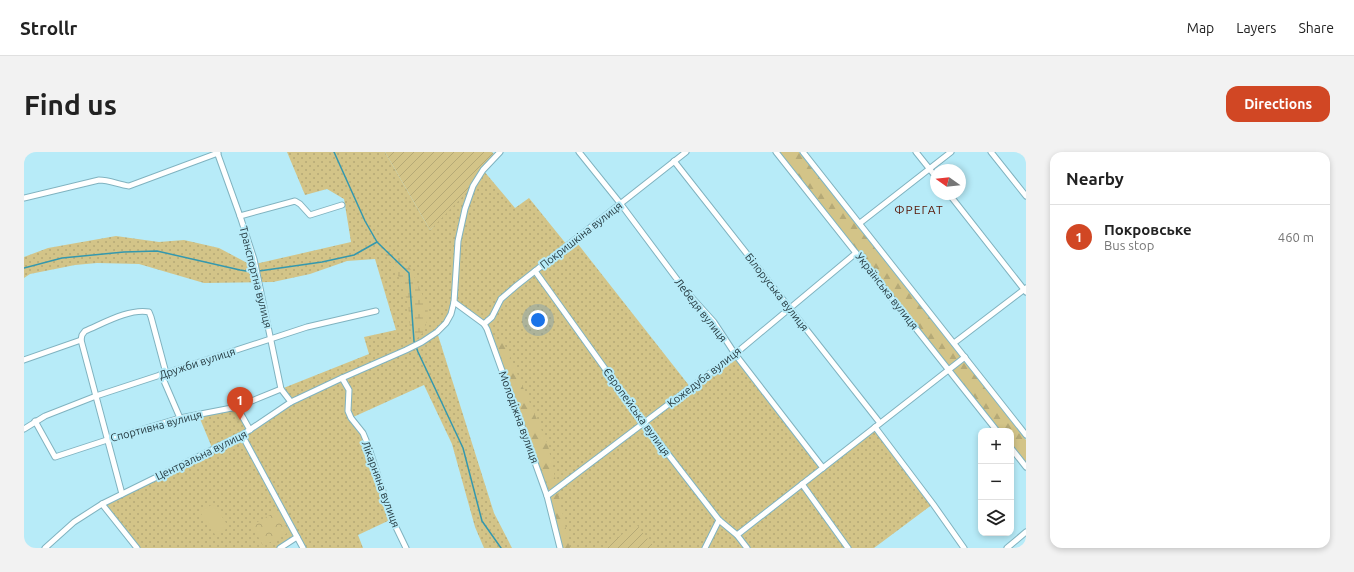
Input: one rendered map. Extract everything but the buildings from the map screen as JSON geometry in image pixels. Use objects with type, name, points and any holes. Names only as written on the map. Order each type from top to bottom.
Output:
[{"type":"street","points":[[24,198],[99,180],[108,180],[119,185],[129,186],[217,152]]},
{"type":"street","name":"Транспортна вулиця","points":[[217,152],[254,259],[281,389],[290,402]]},
{"type":"street","name":"Центральна вулиця","points":[[45,548],[74,522],[102,504],[242,435],[290,402],[406,350],[437,332],[446,323],[451,314],[454,302],[458,241],[461,223],[473,186],[483,170],[500,152]]},
{"type":"street","name":"Лебедя вулиця","points":[[579,152],[620,203],[685,290],[714,322],[735,354],[823,468]]},
{"type":"street","name":"Покришкіна вулиця","points":[[484,324],[492,318],[501,298],[686,152]]},
{"type":"street","name":"Українська вулиця","points":[[776,152],[995,428]]},
{"type":"street","points":[[803,152],[1026,435]]},
{"type":"street","points":[[916,152],[929,169]]},
{"type":"street","points":[[860,224],[951,152]]},
{"type":"street","points":[[991,152],[1026,196]]},
{"type":"street","name":"Білоруська вулиця","points":[[674,161],[880,423]]},
{"type":"street","points":[[954,200],[1025,290],[954,343]]},
{"type":"street","points":[[240,216],[295,201],[300,204],[310,215],[342,205]]},
{"type":"street","name":"Кожедуба вулиця","points":[[546,496],[735,354],[856,253]]},
{"type":"street","name":"Європейська вулиця","points":[[535,271],[644,423],[719,520],[737,535],[747,548]]},
{"type":"street","points":[[454,302],[484,324]]},
{"type":"street","name":"Дружби вулиця","points":[[24,429],[45,416],[96,396],[307,327],[376,311]]},
{"type":"street","points":[[122,494],[81,340],[85,331],[119,317],[136,312],[149,312],[164,374],[180,418]]},
{"type":"street","name":"Молодіжна вулиця","points":[[484,324],[546,496],[560,548]]},
{"type":"street","points":[[24,360],[81,340]]},
{"type":"street","points":[[737,535],[965,357]]},
{"type":"street","name":"Лікарняна вулиця","points":[[342,378],[349,390],[348,411],[351,418],[363,433],[392,519],[406,548]]},
{"type":"street","name":"Спортивна вулиця","points":[[35,421],[55,457],[180,418],[237,407],[281,389]]},
{"type":"street","points":[[237,407],[250,430]]},
{"type":"street","points":[[875,427],[964,548]]},
{"type":"street","points":[[242,435],[303,548]]},
{"type":"street","points":[[1014,452],[1026,467]]},
{"type":"street","points":[[802,484],[848,548]]},
{"type":"street","points":[[102,504],[137,548]]},
{"type":"street","points":[[705,548],[719,520]]},
{"type":"street","points":[[1007,548],[1026,532]]},
{"type":"street","points":[[280,548],[297,537]]},
{"type":"green space","points":[[287,152],[385,152],[430,230],[483,170],[515,208],[529,198],[567,245],[574,239],[691,388],[735,354],[823,467],[875,427],[933,504],[874,548],[560,548],[547,496],[487,329],[454,302],[451,314],[437,332],[494,513],[512,548],[484,548],[475,527],[452,444],[424,385],[351,418],[363,433],[392,519],[358,535],[363,548],[303,548],[297,537],[280,548],[137,548],[102,504],[213,450],[198,414],[237,407],[250,430],[290,403],[281,389],[369,354],[364,337],[396,330],[375,259],[347,261],[310,274],[273,282],[204,283],[139,264],[97,263],[75,265],[30,274],[24,278],[24,257],[48,248],[116,236],[159,242],[184,240],[219,248],[251,265],[351,242],[344,199],[327,189],[305,195]]},
{"type":"green space","points":[[385,152],[492,152],[494,154],[482,168],[473,186],[430,230]]},
{"type":"green space","points":[[776,152],[799,152],[1026,440],[1026,467],[1014,452],[1014,428],[995,428]]},
{"type":"green space","points":[[377,242],[395,253],[410,268],[428,307],[427,321],[424,332],[414,341],[410,328],[408,304],[402,284],[394,267]]},
{"type":"green space","points":[[502,339],[548,445],[570,548],[563,548],[548,486],[495,340]]},
{"type":"green space","points":[[213,504],[229,527],[216,536],[200,512]]},
{"type":"green space","points":[[277,511],[289,532],[263,546],[252,525]]},
{"type":"green space","points":[[636,524],[655,548],[604,548]]},
{"type":"waterway","points":[[334,152],[365,221],[377,242],[409,273],[414,341],[463,448],[482,521],[501,548]]},
{"type":"waterway","points":[[259,271],[322,262],[354,255],[377,242]]},
{"type":"waterway","points":[[24,268],[62,258],[124,252],[157,251],[252,272]]},
{"type":"place","name":"Покровське","points":[[240,420]]},
{"type":"district","name":"ФРЕГАТ","points":[[919,209]]}]
